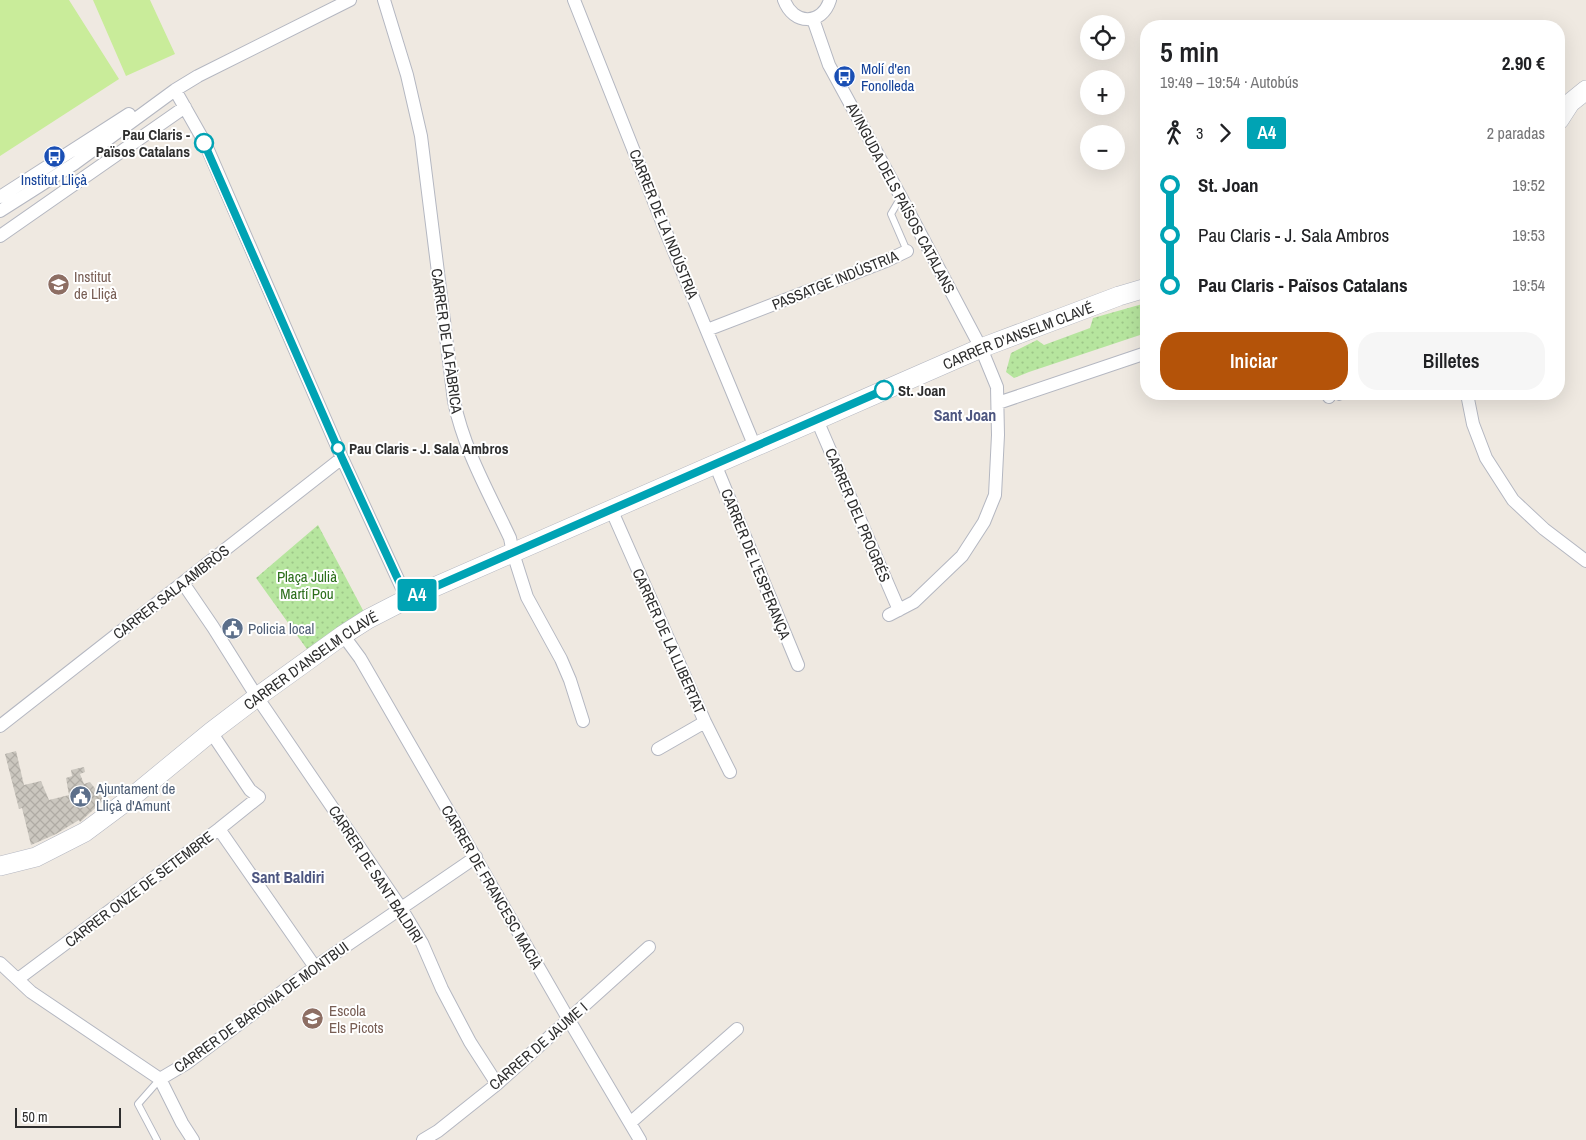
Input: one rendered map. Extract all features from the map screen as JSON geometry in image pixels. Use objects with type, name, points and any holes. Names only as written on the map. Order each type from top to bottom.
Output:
[{"type":"street","points":[[0,211],[74,164],[175,90],[198,76],[350,0]]},
{"type":"street","name":"CARRER DE LA FÀBRICA","points":[[384,0],[407,75],[421,136],[450,372],[459,425],[467,448],[510,538],[512,554],[527,597],[561,659],[570,680],[583,721]]},
{"type":"street","name":"CARRER DE LA INDÚSTRIA","points":[[574,0],[755,447]]},
{"type":"street","points":[[784,0],[790,12],[800,18],[813,19],[827,9],[830,0]]},
{"type":"street","name":"AVINGUDA DELS PAÏSOS CATALANS","points":[[813,19],[829,65],[981,348],[996,386],[998,435],[995,495],[984,522],[962,556],[914,602],[894,613]]},
{"type":"street","points":[[175,90],[209,152],[342,458],[407,599]]},
{"type":"street","points":[[0,197],[157,96],[175,90]]},
{"type":"street","points":[[1565,111],[1570,103],[1586,90]]},
{"type":"street","points":[[0,236],[185,107]]},
{"type":"street","name":"PASSATGE INDÚSTRIA","points":[[707,330],[886,261],[907,251]]},
{"type":"street","name":"CARRER D'ANSELM CLAVÉ","points":[[0,866],[36,857],[85,832],[257,697],[343,635],[368,619],[407,599],[981,348],[1140,290]]},
{"type":"street","points":[[998,403],[1140,355]]},
{"type":"street","points":[[1468,400],[1473,424],[1486,458],[1513,500],[1544,529],[1586,561]]},
{"type":"street","name":"CARRER DEL PROGRÉS","points":[[817,420],[894,613]]},
{"type":"street","name":"CARRER SALA AMBRÒS","points":[[0,726],[342,458]]},
{"type":"street","name":"CARRER DE L'ESPERANÇA","points":[[715,464],[798,665]]},
{"type":"street","name":"CARRER DE LA LLIBERTAT","points":[[611,510],[705,722],[730,772]]},
{"type":"street","name":"CARRER DE SANT BALDIRI","points":[[183,583],[257,697],[401,908],[422,943],[442,989],[470,1042],[497,1084]]},
{"type":"street","name":"CARRER DE FRANCESC MACIÀ","points":[[343,635],[360,658],[640,1140]]},
{"type":"street","points":[[658,749],[705,722]]},
{"type":"street","name":"CARRER ONZE DE SETEMBRE","points":[[18,979],[259,797],[250,790],[211,732]]},
{"type":"street","points":[[219,829],[315,967]]},
{"type":"street","name":"CARRER DE BARONIA DE MONTBUI","points":[[0,963],[31,992],[160,1079],[186,1063],[315,967],[476,858]]},
{"type":"street","name":"CARRER DE JAUME I","points":[[423,1140],[438,1131],[497,1084],[649,947]]},
{"type":"street","points":[[630,1123],[737,1029]]},
{"type":"street","points":[[160,1079],[182,1123],[193,1140]]},
{"type":"lane","name":"PASSATGE INDÚSTRIA","points":[[901,197],[890,214],[907,251]]},
{"type":"lane","points":[[157,1140],[138,1104],[160,1079]]},
{"type":"green space","points":[[0,0],[69,0],[119,79],[0,156]]},
{"type":"green space","points":[[93,0],[150,0],[175,54],[126,76]]},
{"type":"green space","points":[[1140,305],[1140,335],[1014,378],[1006,372],[1011,353],[1037,340],[1044,345],[1090,328],[1093,318]]},
{"type":"green space","name":"Plaça Julià Martí Pou","points":[[318,525],[365,614],[309,652],[256,578]]},
{"type":"building","name":"Ajuntament de Lliçà d'Amunt","points":[[16,751],[24,785],[41,781],[49,800],[69,795],[66,778],[72,776],[71,770],[84,767],[85,772],[80,774],[84,784],[90,782],[104,800],[80,822],[79,820],[56,834],[31,845],[22,808],[19,809],[5,754]]},
{"type":"bus line","name":"A4","points":[[204,143],[342,458],[407,599],[884,390]]},
{"type":"place","name":"Molí d'en Fonolleda","points":[[845,77]]},
{"type":"place","name":"Pau Claris - Països Catalans","points":[[204,143]]},
{"type":"place","name":"Institut Lliçà","points":[[54,156]]},
{"type":"place","name":"Institut de Lliçà","points":[[58,285]]},
{"type":"place","name":"St. Joan","points":[[884,390]]},
{"type":"place","name":"Pau Claris - J. Sala Ambros","points":[[338,448]]},
{"type":"place","name":"Policia local","points":[[232,628]]},
{"type":"place","name":"Ajuntament de Lliçà d'Amunt","points":[[80,797]]},
{"type":"place","name":"Escola Els Picots","points":[[313,1019]]},
{"type":"district","name":"Sant Joan","points":[[965,415]]},
{"type":"district","name":"Sant Baldiri","points":[[288,877]]}]
